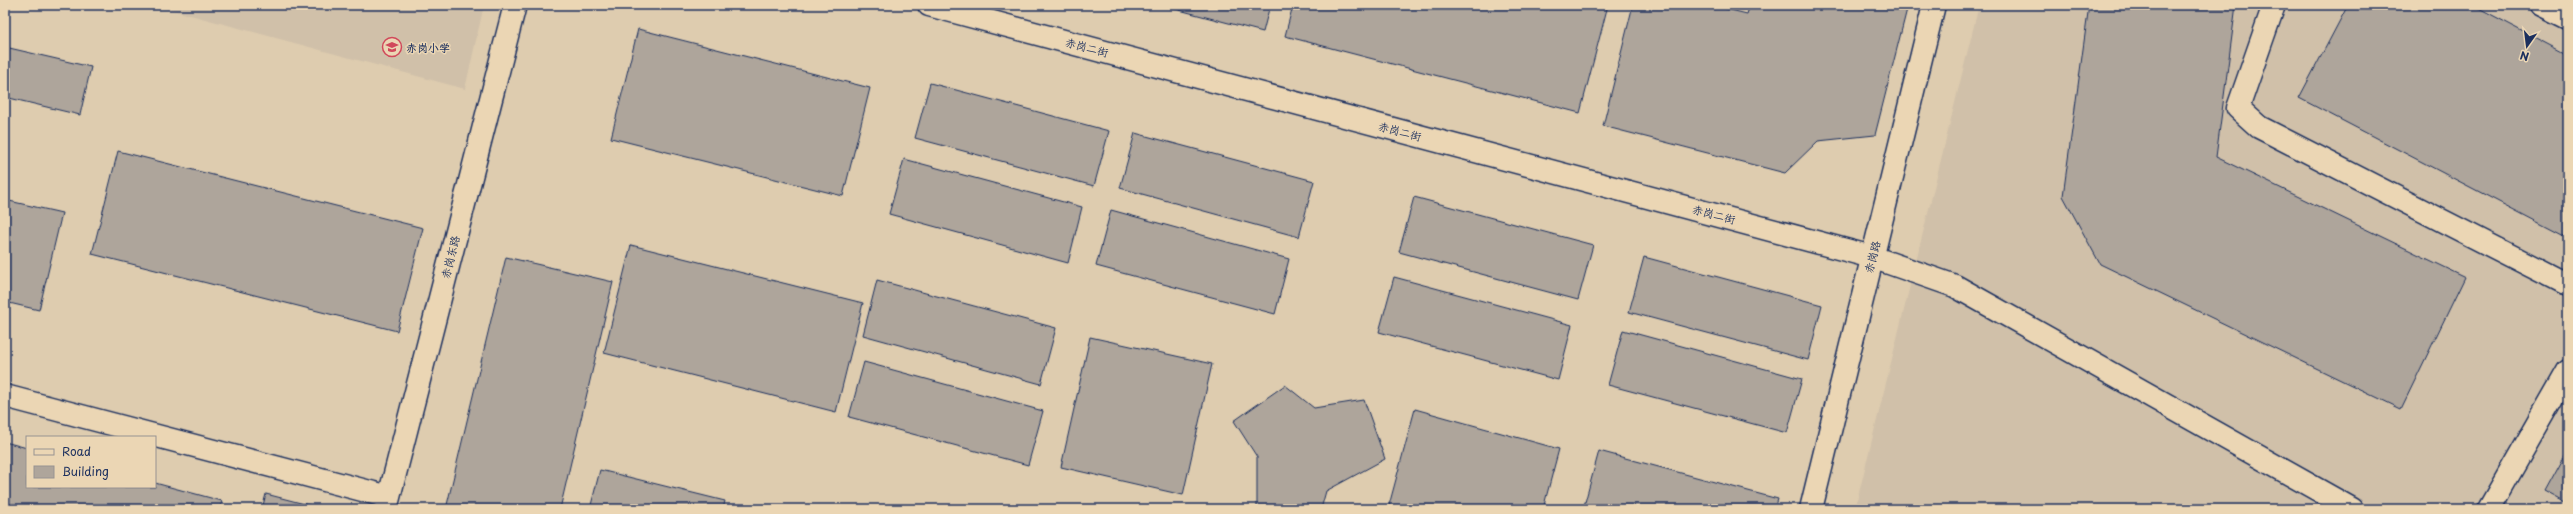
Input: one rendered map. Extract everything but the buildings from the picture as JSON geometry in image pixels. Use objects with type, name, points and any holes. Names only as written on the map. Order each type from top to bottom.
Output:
[{"type":"street","name":"赤岗东路","points":[[388,503],[515,5]]},
{"type":"street","name":"赤岗二街","points":[[929,5],[1872,257],[1955,286],[2352,509]]},
{"type":"street","name":"赤岗路","points":[[1811,509],[1934,5]]},
{"type":"street","points":[[2274,5],[2238,108],[2259,127],[2568,285]]},
{"type":"street","points":[[2542,5],[2568,18]]},
{"type":"street","points":[[2489,509],[2568,371]]},
{"type":"street","points":[[5,396],[148,436]]},
{"type":"street","points":[[156,438],[388,503]]},
{"type":"shaded area","name":"赤岗小学","points":[[153,5],[484,5],[465,89]]},
{"type":"shaded area","points":[[1979,5],[2568,5],[2568,509],[1855,509]]},
{"type":"place","name":"赤岗小学","points":[[392,47]]}]
